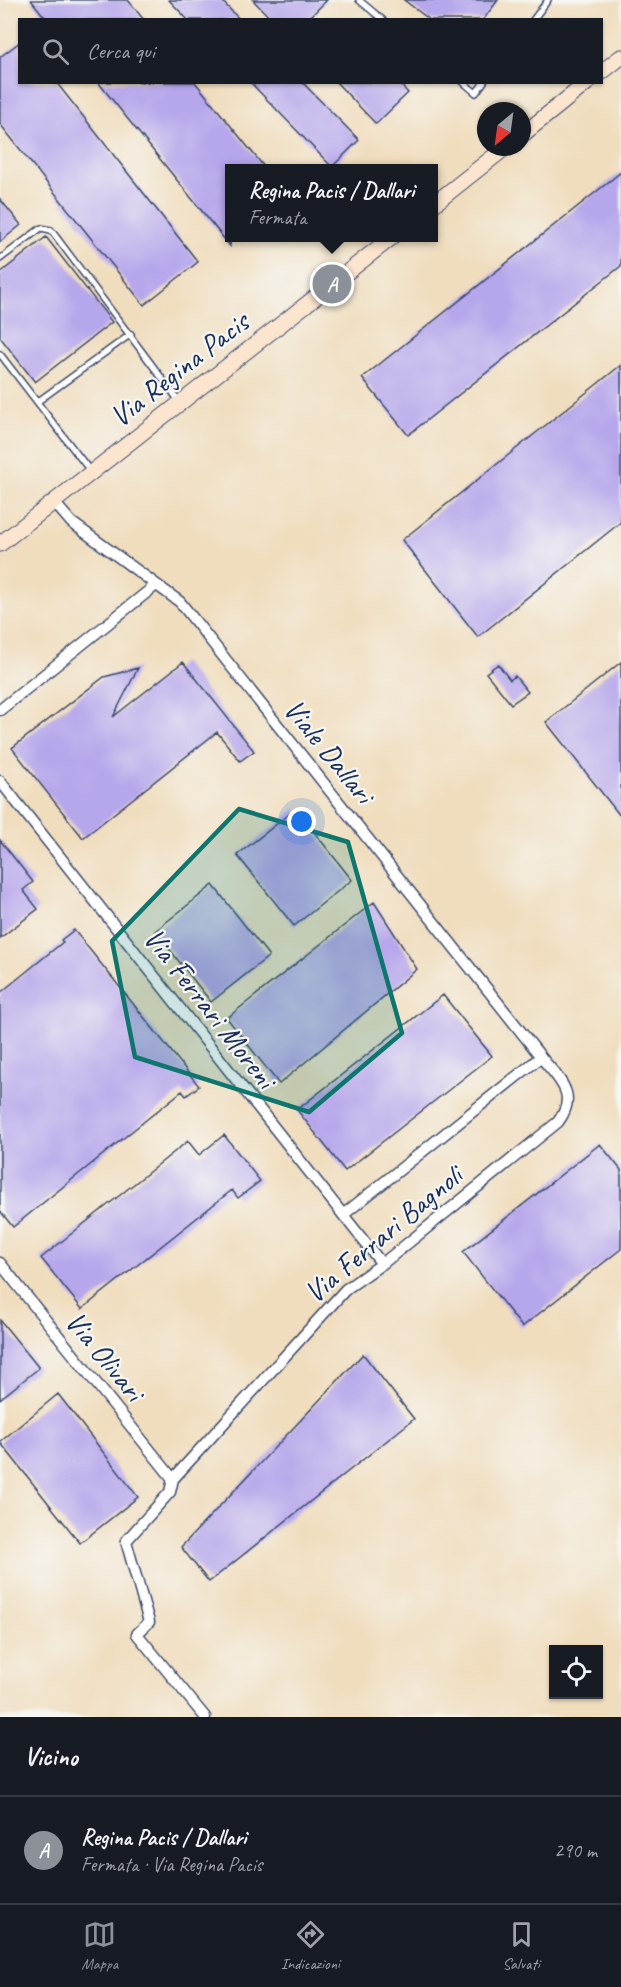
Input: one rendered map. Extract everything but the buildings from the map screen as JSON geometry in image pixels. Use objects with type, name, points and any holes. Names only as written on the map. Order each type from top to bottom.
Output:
[{"type":"street","points":[[603,71],[621,57]]},
{"type":"street","points":[[531,128],[586,84]]},
{"type":"street","points":[[438,201],[495,156]]},
{"type":"street","name":"Via Regina Pacis","points":[[0,544],[386,242]]},
{"type":"street","name":"Viale Dallari","points":[[53,501],[71,522],[180,602],[542,1057]]},
{"type":"street","points":[[0,710],[156,585]]},
{"type":"street","name":"Via Ferrari Moreni","points":[[0,781],[382,1264]]},
{"type":"street","name":"Via Ferrari Bagnoli","points":[[205,1717],[137,1634],[149,1622],[126,1541],[170,1492],[173,1479],[317,1318],[346,1289],[382,1264],[558,1122],[568,1103],[567,1091],[542,1057],[343,1215]]},
{"type":"street","name":"Via Olivari","points":[[0,1263],[173,1479]]},
{"type":"lane","points":[[359,0],[381,18]]},
{"type":"lane","points":[[534,18],[548,0]]},
{"type":"lane","points":[[465,84],[476,93],[483,84]]},
{"type":"lane","points":[[0,259],[42,228],[51,230],[131,334],[180,403]]},
{"type":"lane","points":[[37,402],[131,334]]},
{"type":"lane","points":[[0,354],[91,472]]},
{"type":"highlighted area","points":[[239,809],[348,842],[402,1033],[309,1112],[135,1057],[112,941]]},
{"type":"place","name":"Regina Pacis / Dallari","points":[[332,284]]}]
